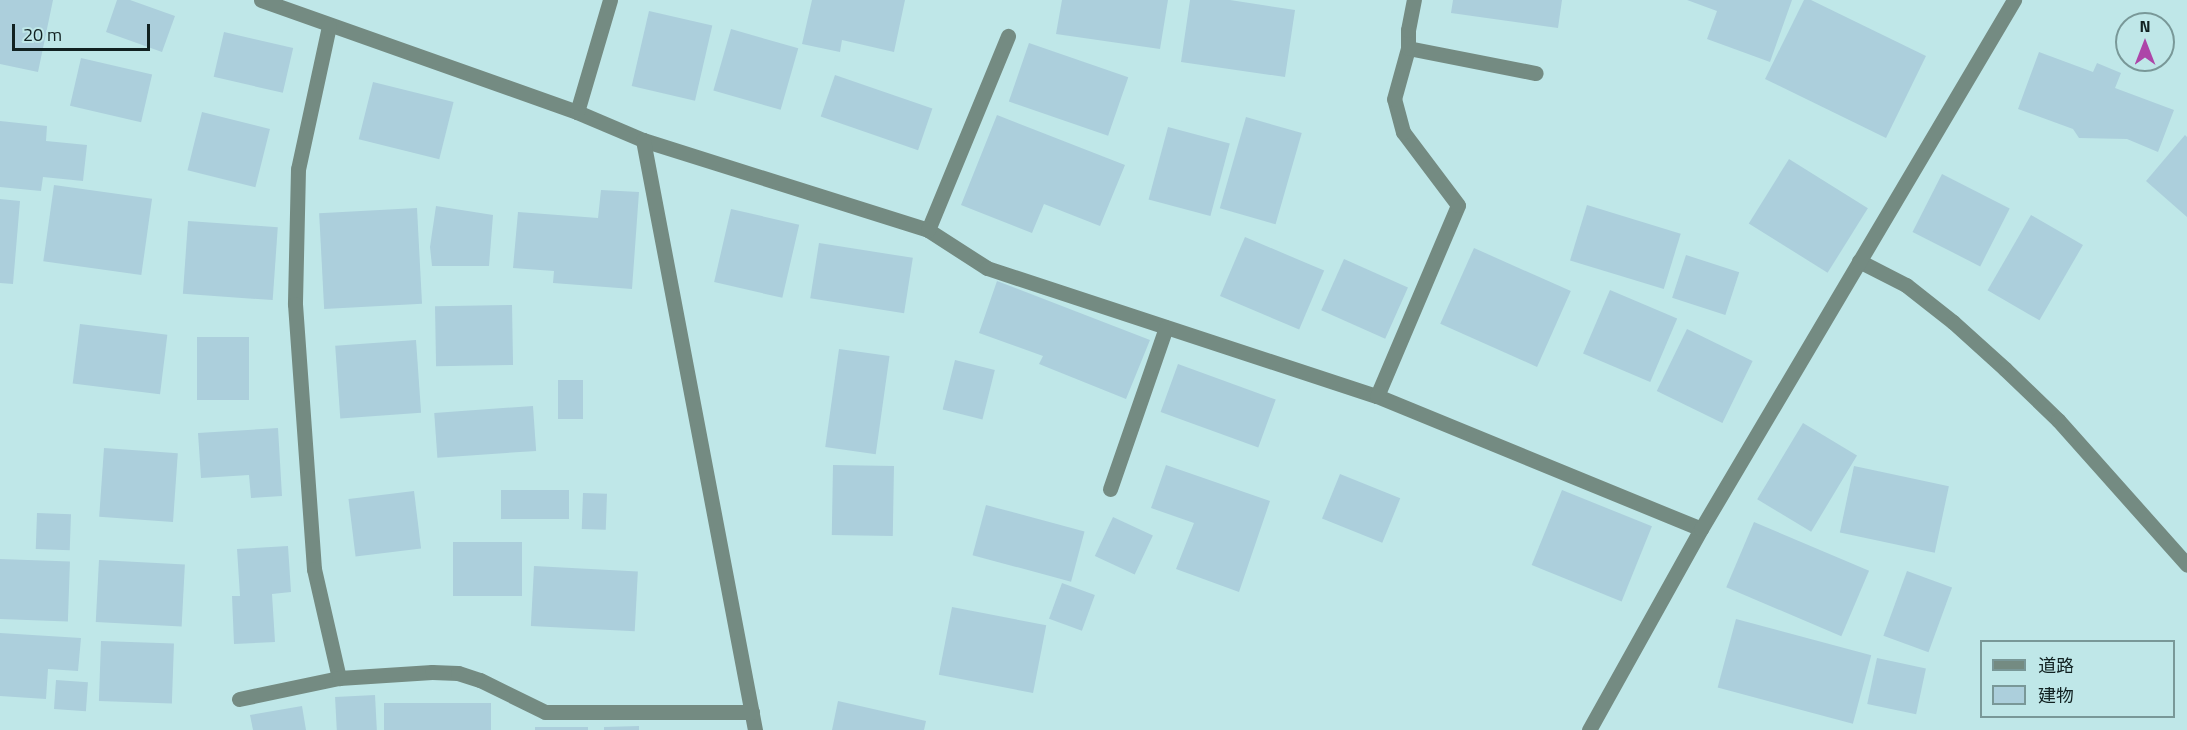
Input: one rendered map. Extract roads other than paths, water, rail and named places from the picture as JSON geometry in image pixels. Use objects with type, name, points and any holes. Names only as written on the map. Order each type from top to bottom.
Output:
[{"type":"street","points":[[261,0],[577,112],[643,140],[928,230],[987,268],[1377,396],[1701,529]]},
{"type":"street","points":[[577,112],[610,0]]},
{"type":"street","points":[[1377,396],[1458,205],[1403,132],[1394,99],[1408,48],[1408,30],[1414,0]]},
{"type":"street","points":[[1589,730],[1701,529],[2014,0]]},
{"type":"street","points":[[329,26],[298,168],[295,304],[314,569],[339,678]]},
{"type":"street","points":[[928,230],[1008,36]]},
{"type":"street","points":[[1408,48],[1536,73]]},
{"type":"street","points":[[643,140],[755,730]]},
{"type":"street","points":[[1859,261],[1906,285],[1953,322],[2005,369],[2058,420],[2187,565]]},
{"type":"street","points":[[1110,489],[1166,327]]},
{"type":"street","points":[[239,699],[339,678],[458,673],[480,680],[544,712],[752,712]]}]
